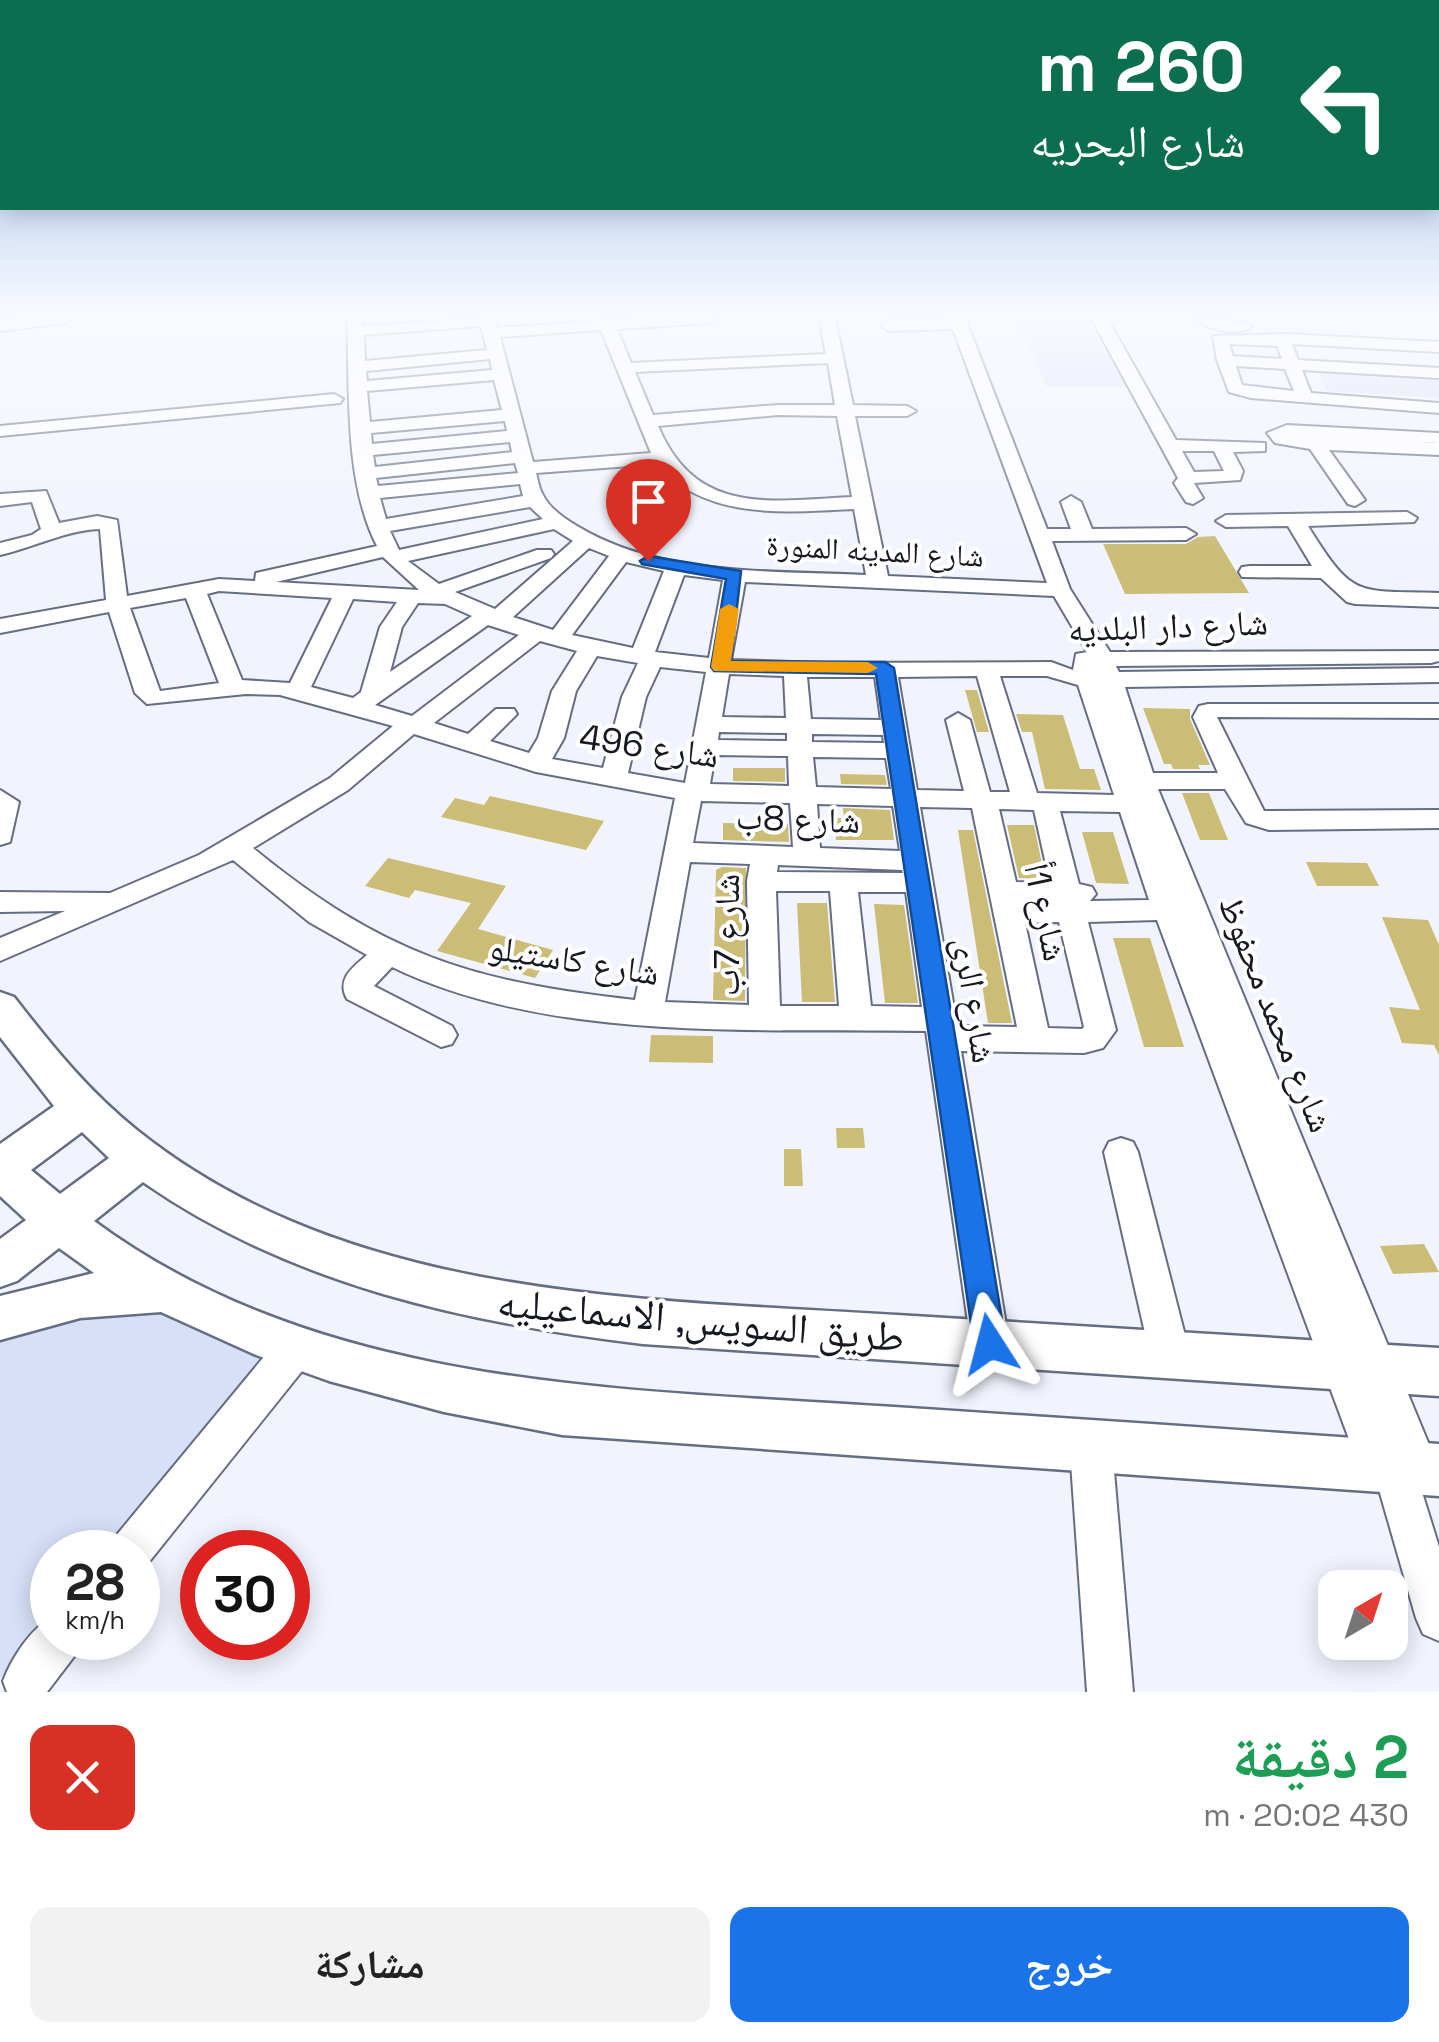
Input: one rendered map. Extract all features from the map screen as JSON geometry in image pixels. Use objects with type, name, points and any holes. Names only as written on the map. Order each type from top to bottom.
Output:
[{"type":"main road","name":"طريق السويس, الاسماعيليه","points":[[0,1007],[46,1072],[82,1109],[142,1158],[210,1202],[288,1240],[376,1272],[472,1298],[574,1316],[1439,1372]]},
{"type":"main road","points":[[82,1109],[0,1168],[59,1221],[163,1290],[250,1331],[346,1366],[451,1392],[562,1410],[1407,1468]]},
{"type":"main road","points":[[0,1266],[142,1158]]},
{"type":"main road","points":[[0,1318],[70,1296],[114,1290],[163,1290]]},
{"type":"street","points":[[361,397],[376,527],[391,554],[442,595],[491,618],[590,648],[720,667],[1086,669]]},
{"type":"street","name":"شارع المدينه المنورة","points":[[507,397],[534,500],[557,522],[586,540],[621,554],[676,568],[735,575],[1060,590]]},
{"type":"street","points":[[638,397],[662,458],[689,485],[725,498],[770,504],[863,503]]},
{"type":"street","points":[[842,397],[878,582]]},
{"type":"street","name":"شارع محمد محفوظ","points":[[986,397],[1060,590],[1060,614],[1130,775],[1359,1367],[1407,1468],[1439,1618]]},
{"type":"street","points":[[1144,397],[1188,478]]},
{"type":"street","points":[[1298,397],[1298,416]]},
{"type":"street","points":[[1312,397],[1439,406]]},
{"type":"street","points":[[0,432],[334,399]]},
{"type":"street","points":[[1401,403],[1409,421]]},
{"type":"street","points":[[648,421],[730,412],[906,411]]},
{"type":"street","points":[[364,429],[662,458]]},
{"type":"street","points":[[364,429],[518,442]]},
{"type":"street","points":[[1439,438],[1351,439],[1316,444],[1288,442],[1276,433],[1286,430],[1351,439],[1439,449]]},
{"type":"street","points":[[369,483],[518,442]]},
{"type":"street","points":[[1316,444],[1355,500]]},
{"type":"street","points":[[1170,445],[1259,448]]},
{"type":"street","points":[[1192,498],[1184,483],[1188,478],[1233,476],[1220,446]]},
{"type":"street","points":[[0,500],[39,495],[52,531]]},
{"type":"street","points":[[376,527],[534,500]]},
{"type":"street","points":[[1071,502],[1084,535]]},
{"type":"street","points":[[1226,521],[1406,518]]},
{"type":"street","points":[[0,549],[39,540],[52,531],[97,522],[110,524],[117,603]]},
{"type":"street","points":[[243,585],[557,522]]},
{"type":"street","points":[[1296,522],[1326,572],[1360,599],[1439,600]]},
{"type":"street","points":[[1039,535],[1186,534]]},
{"type":"street","points":[[364,701],[491,618],[586,540]]},
{"type":"street","points":[[0,626],[194,588],[243,585],[442,595],[544,554]]},
{"type":"street","points":[[0,950],[182,876],[340,784],[411,726],[546,637],[621,554]]},
{"type":"street","points":[[613,781],[634,697],[676,568]]},
{"type":"street","points":[[1250,572],[1326,572]]},
{"type":"street","points":[[648,1012],[678,852],[707,735],[735,575]]},
{"type":"street","points":[[194,588],[202,619],[221,651],[234,689]]},
{"type":"street","points":[[297,692],[346,592]]},
{"type":"street","points":[[364,701],[391,627],[412,596]]},
{"type":"street","name":"شارع 496","points":[[117,603],[147,693],[156,699],[258,686],[364,701],[411,726],[470,746],[613,781],[693,792],[1036,802],[1130,775],[1234,781]]},
{"type":"street","points":[[536,764],[554,728],[564,691],[590,648]]},
{"type":"street","name":"شارع دار البلديه","points":[[1086,669],[1144,680],[1439,656]]},
{"type":"street","name":"شارع دار البلديه","points":[[1086,669],[1314,666],[1439,675]]},
{"type":"street","points":[[796,667],[807,857]]},
{"type":"street","name":"شارع الرى","points":[[885,668],[990,1344]]},
{"type":"street","points":[[986,668],[1006,736],[1036,802],[1068,903]]},
{"type":"street","points":[[1144,680],[1198,694],[1439,692]]},
{"type":"street","points":[[1439,711],[1208,712],[1205,717],[1250,813],[1262,820],[1439,819]]},
{"type":"street","points":[[470,746],[504,714]]},
{"type":"street","name":"شارع 1أ","points":[[1006,736],[960,728],[982,800],[1035,1040]]},
{"type":"street","points":[[707,735],[896,740]]},
{"type":"street","name":"شارع محمد محفوظ","points":[[1130,775],[1165,903],[1223,1018]]},
{"type":"street","points":[[0,798],[6,802],[0,836]]},
{"type":"street","name":"شارع كاستيلو","points":[[235,847],[308,908],[388,953],[438,973],[516,995],[648,1012],[856,1017],[1035,1040],[1084,1041],[1100,1030],[1068,903]]},
{"type":"street","name":"شارع 8ب","points":[[678,852],[763,868],[807,857],[916,872]]},
{"type":"street","points":[[763,868],[843,882],[916,872]]},
{"type":"street","name":"شارع 7ب","points":[[763,868],[765,1015]]},
{"type":"street","points":[[843,882],[856,1017]]},
{"type":"street","points":[[0,902],[122,901]]},
{"type":"street","points":[[1006,902],[1165,903]]},
{"type":"street","points":[[388,953],[360,978],[358,992],[441,1036]]},
{"type":"street","points":[[1121,1152],[1170,1355]]},
{"type":"street","points":[[148,1530],[296,1348]]},
{"type":"street","points":[[1091,1448],[1110,1692]]},
{"type":"street","points":[[26,1680],[42,1660]]},
{"type":"shaded area","points":[[133,1299],[264,1355],[126,1530],[30,1530],[30,1652],[8,1680],[0,1677],[0,1336]]},
{"type":"building","points":[[1215,536],[1249,593],[1125,594],[1103,544],[1186,544],[1198,537]]},
{"type":"building","points":[[965,690],[977,690],[989,732],[977,732]]},
{"type":"building","points":[[1143,708],[1190,709],[1190,719],[1210,765],[1173,769],[1171,764],[1164,764]]},
{"type":"building","points":[[1016,714],[1063,715],[1080,769],[1094,769],[1101,790],[1045,789],[1032,732],[1022,732]]},
{"type":"building","points":[[733,768],[785,768],[785,782],[733,781]]},
{"type":"building","points":[[840,774],[885,775],[887,785],[841,784]]},
{"type":"building","points":[[1182,793],[1209,793],[1228,840],[1200,840]]},
{"type":"building","points":[[490,796],[604,821],[586,850],[441,817],[455,798],[484,805]]},
{"type":"building","points":[[843,808],[890,810],[894,840],[836,840],[834,818],[844,818]]},
{"type":"building","points":[[723,823],[788,824],[789,842],[723,840]]},
{"type":"building","points":[[1007,825],[1034,825],[1045,879],[1019,878]]},
{"type":"building","points":[[958,830],[973,830],[1012,1023],[988,1023]]},
{"type":"building","points":[[1082,832],[1113,832],[1129,884],[1096,883]]},
{"type":"building","points":[[388,858],[506,886],[478,929],[553,950],[535,978],[437,951],[471,903],[415,890],[409,898],[365,886]]},
{"type":"building","points":[[1306,862],[1367,863],[1379,886],[1317,886]]},
{"type":"building","points":[[746,868],[745,1001],[713,1000],[716,870]]},
{"type":"building","points":[[797,903],[827,903],[835,1002],[802,1002]]},
{"type":"building","points":[[874,904],[904,905],[918,1003],[885,1003]]},
{"type":"building","points":[[1382,917],[1428,920],[1439,945],[1439,1055],[1434,1045],[1402,1043],[1389,1007],[1420,1010]]},
{"type":"building","points":[[1113,938],[1150,938],[1184,1047],[1144,1047]]},
{"type":"building","points":[[651,1035],[713,1036],[713,1063],[649,1062]]},
{"type":"building","points":[[836,1128],[863,1128],[865,1148],[837,1148]]},
{"type":"building","points":[[784,1149],[801,1149],[803,1186],[784,1186]]},
{"type":"building","points":[[1424,1244],[1439,1272],[1393,1274],[1380,1246]]},
{"type":"slow traffic","points":[[729,609],[720,667],[868,668]]},
{"type":"route","points":[[648,561],[735,575],[720,667],[885,668],[990,1344]]}]
